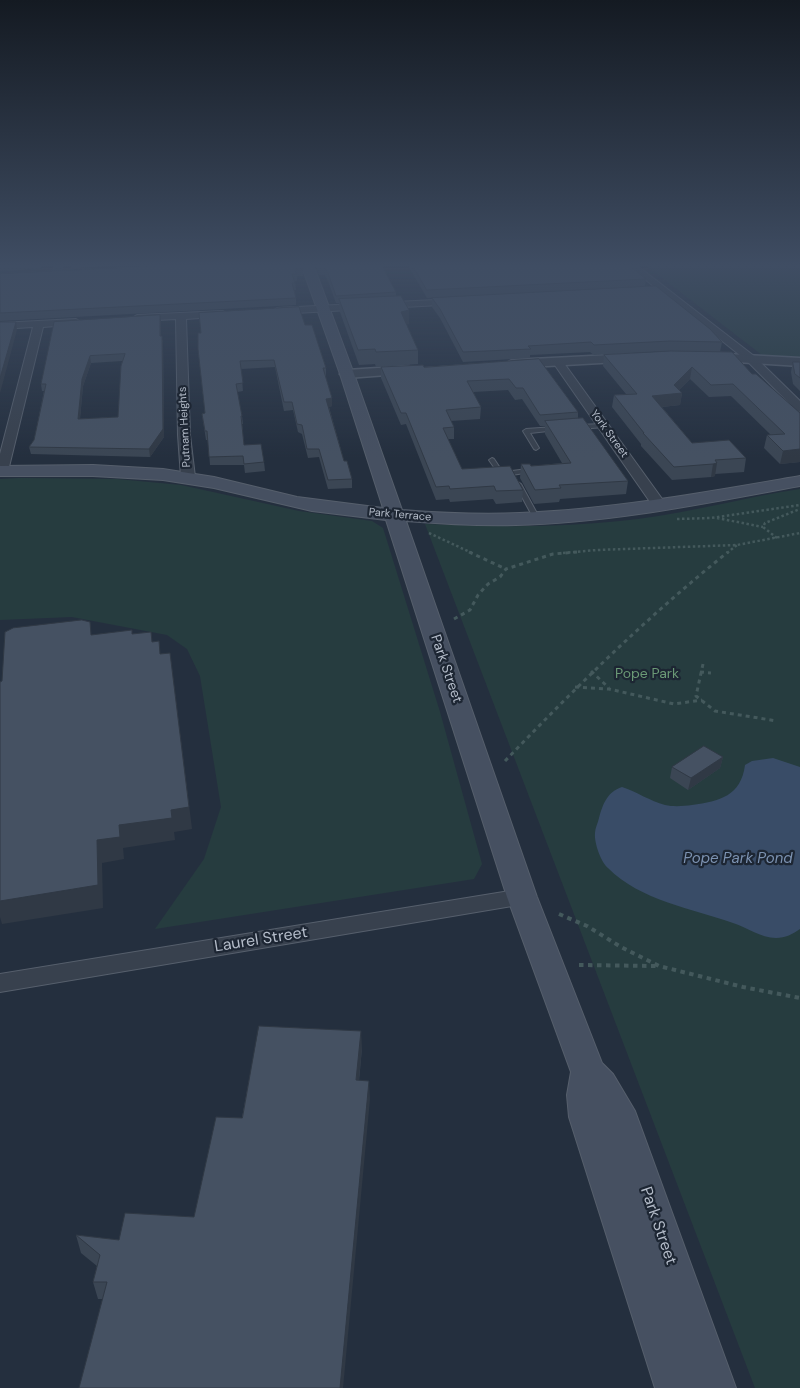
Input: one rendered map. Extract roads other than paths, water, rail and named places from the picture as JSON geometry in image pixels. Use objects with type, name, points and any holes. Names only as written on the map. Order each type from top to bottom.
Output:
[{"type":"main road","name":"Park Street","points":[[330,329],[347,374],[522,897],[588,1072],[601,1084],[618,1111],[715,1388]]},
{"type":"main road","name":"Park Terrace","points":[[1,471],[109,471],[188,478],[297,503],[394,515],[464,519],[572,517],[655,507],[800,481]]},
{"type":"main road","points":[[588,1072],[583,1087],[583,1101],[587,1117],[676,1388]]},
{"type":"street","points":[[1,471],[38,329]]},
{"type":"street","name":"Putnam Heights","points":[[181,329],[184,435],[188,478]]},
{"type":"street","points":[[714,329],[750,358],[800,408]]},
{"type":"street","points":[[697,357],[750,358],[800,362]]},
{"type":"street","points":[[503,364],[640,358]]},
{"type":"street","name":"York Street","points":[[557,361],[603,426],[655,507]]},
{"type":"street","points":[[347,374],[426,369]]},
{"type":"street","name":"Laurel Street","points":[[0,983],[522,897]]},
{"type":"lane","points":[[522,424],[536,448]]},
{"type":"lane","points":[[574,428],[603,426]]},
{"type":"lane","points":[[526,431],[565,428]]},
{"type":"lane","points":[[492,460],[498,469],[512,473],[528,471]]},
{"type":"lane","points":[[512,473],[537,519]]},
{"type":"water","name":"Pope Park Pond","points":[[773,758],[800,767],[800,929],[795,933],[779,938],[770,938],[733,923],[651,896],[621,879],[603,861],[598,852],[595,829],[604,803],[609,795],[617,789],[622,787],[668,806],[702,803],[720,799],[734,790],[743,775],[745,765],[752,761]]},
{"type":"park label","name":"Pope Park","points":[[647,674]]}]
